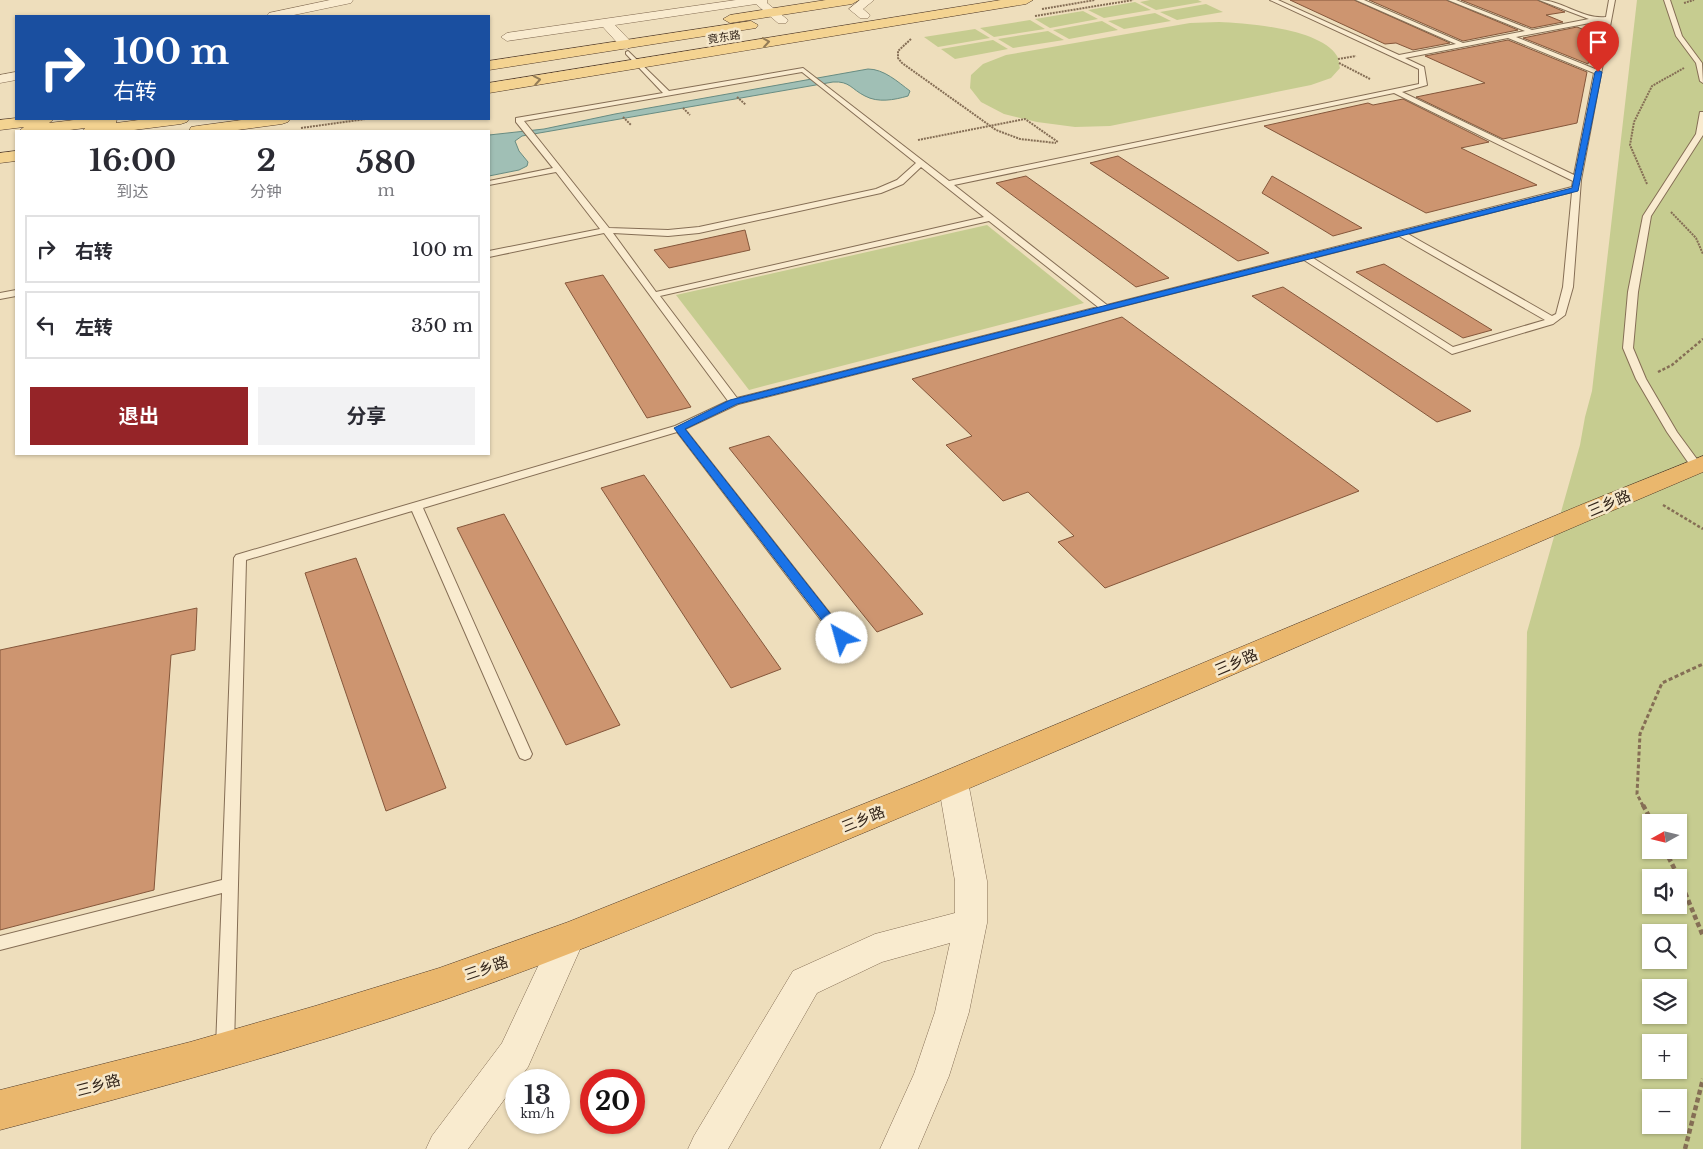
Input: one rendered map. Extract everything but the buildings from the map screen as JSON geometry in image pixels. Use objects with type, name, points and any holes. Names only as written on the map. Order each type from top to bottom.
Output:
[{"type":"highway","name":"三乡路","points":[[0,1110],[225,1050],[414,993],[568,938],[953,782],[1700,465]]},
{"type":"main road","name":"竟东路","points":[[490,66],[628,49],[777,17],[857,8],[959,0]]},
{"type":"main road","points":[[490,57],[628,49],[1026,0]]},
{"type":"main road","name":"竟东路","points":[[490,75],[883,4]]},
{"type":"main road","points":[[490,88],[628,49]]},
{"type":"main road","points":[[0,125],[39,120]]},
{"type":"main road","points":[[34,130],[109,120]]},
{"type":"main road","points":[[98,130],[174,120]]},
{"type":"main road","points":[[204,130],[275,120]]},
{"type":"main road","points":[[0,135],[15,133]]},
{"type":"main road","points":[[0,144],[15,142]]},
{"type":"main road","points":[[0,158],[15,156]]},
{"type":"street","points":[[278,15],[347,0]]},
{"type":"street","points":[[507,37],[759,0],[777,17]]},
{"type":"street","points":[[857,8],[868,0]]},
{"type":"street","points":[[606,23],[628,49]]},
{"type":"street","points":[[0,79],[15,76]]},
{"type":"street","points":[[899,1149],[931,1076],[952,1012],[971,923],[971,880],[953,782]]},
{"type":"street","points":[[707,1149],[805,982],[875,949],[971,923]]},
{"type":"street","points":[[445,1149],[515,1055],[568,938]]},
{"type":"lane","points":[[948,184],[1423,85],[1422,68],[1273,0]]},
{"type":"lane","points":[[1359,0],[1463,45]]},
{"type":"lane","points":[[1451,0],[1532,32]]},
{"type":"lane","points":[[1542,0],[1596,20]]},
{"type":"lane","points":[[1305,257],[1452,351],[1552,320],[1560,315],[1568,287],[1576,185],[1612,0]]},
{"type":"lane","points":[[1667,0],[1679,36],[1697,62],[1703,80]]},
{"type":"lane","points":[[1398,57],[1596,20],[1609,21]]},
{"type":"lane","points":[[1508,36],[1598,72]]},
{"type":"lane","points":[[628,49],[668,94]]},
{"type":"lane","points":[[734,402],[606,230],[519,120],[803,70],[1105,308]]},
{"type":"lane","points":[[1395,91],[1576,185]]},
{"type":"lane","points":[[1700,465],[1672,432],[1641,379],[1628,348],[1633,292],[1647,216],[1700,134],[1703,114]]},
{"type":"lane","points":[[490,254],[606,230],[668,233],[699,230],[878,191],[900,182],[921,163]]},
{"type":"lane","points":[[490,183],[558,169]]},
{"type":"lane","points":[[225,1050],[240,558],[679,428],[734,402],[1400,233],[1576,185]]},
{"type":"lane","points":[[654,295],[990,218]]},
{"type":"lane","points":[[1400,233],[1552,320]]},
{"type":"lane","points":[[0,296],[15,294]]},
{"type":"lane","points":[[679,428],[842,638]]},
{"type":"lane","points":[[416,506],[525,754]]},
{"type":"lane","points":[[0,943],[230,884]]},
{"type":"path","points":[[1035,16],[1134,0]]},
{"type":"path","points":[[914,37],[898,51],[898,58],[902,63],[990,126],[1008,136],[1020,139],[1064,142]]},
{"type":"path","points":[[1697,62],[1652,86],[1634,122],[1630,145],[1642,176],[1658,198],[1696,238],[1703,254]]},
{"type":"path","points":[[1339,63],[1371,79]]},
{"type":"path","points":[[1362,81],[1376,78]]},
{"type":"path","points":[[896,144],[1025,119],[1058,142]]},
{"type":"path","points":[[299,128],[359,120]]},
{"type":"path","points":[[1641,379],[1672,365],[1703,339]]},
{"type":"path","points":[[1640,490],[1703,529]]},
{"type":"path","points":[[1648,814],[1638,794],[1640,734],[1662,683],[1703,664]]},
{"type":"path","points":[[1687,897],[1703,936]]},
{"type":"path","points":[[1685,1149],[1703,1079]]},
{"type":"green space","points":[[1150,0],[1198,0],[1202,2],[1156,10],[1140,2]]},
{"type":"green space","points":[[1637,0],[1703,0],[1703,1149],[1521,1149],[1527,632],[1580,445],[1592,391]]},
{"type":"green space","points":[[1135,2],[1151,10],[1104,18],[1088,10]]},
{"type":"green space","points":[[1206,4],[1223,12],[1177,20],[1160,12]]},
{"type":"green space","points":[[1083,11],[1098,19],[1050,28],[1035,19]]},
{"type":"green space","points":[[1155,13],[1171,21],[1124,29],[1108,21]]},
{"type":"green space","points":[[1030,20],[1045,29],[994,37],[980,28]]},
{"type":"green space","points":[[1102,21],[1118,30],[1069,39],[1053,30]]},
{"type":"green space","points":[[1219,22],[1283,29],[1316,39],[1329,47],[1337,56],[1340,68],[1331,78],[1311,85],[1110,126],[1075,127],[1037,122],[1004,114],[981,102],[970,88],[971,75],[983,64],[1006,55],[1190,23]]},
{"type":"green space","points":[[975,29],[990,38],[938,47],[924,37]]},
{"type":"green space","points":[[1048,31],[1064,40],[1013,48],[998,39]]},
{"type":"green space","points":[[993,40],[1008,49],[955,59],[941,49]]},
{"type":"green space","points":[[987,225],[1084,303],[749,390],[676,295]]},
{"type":"water","points":[[868,69],[880,71],[910,91],[908,96],[892,100],[875,100],[847,84],[833,82],[522,136],[515,141],[519,151],[528,162],[527,166],[519,170],[490,176],[490,135],[544,129],[615,114]]},
{"type":"route","points":[[842,638],[679,428],[734,402],[1575,189],[1598,72]]}]
